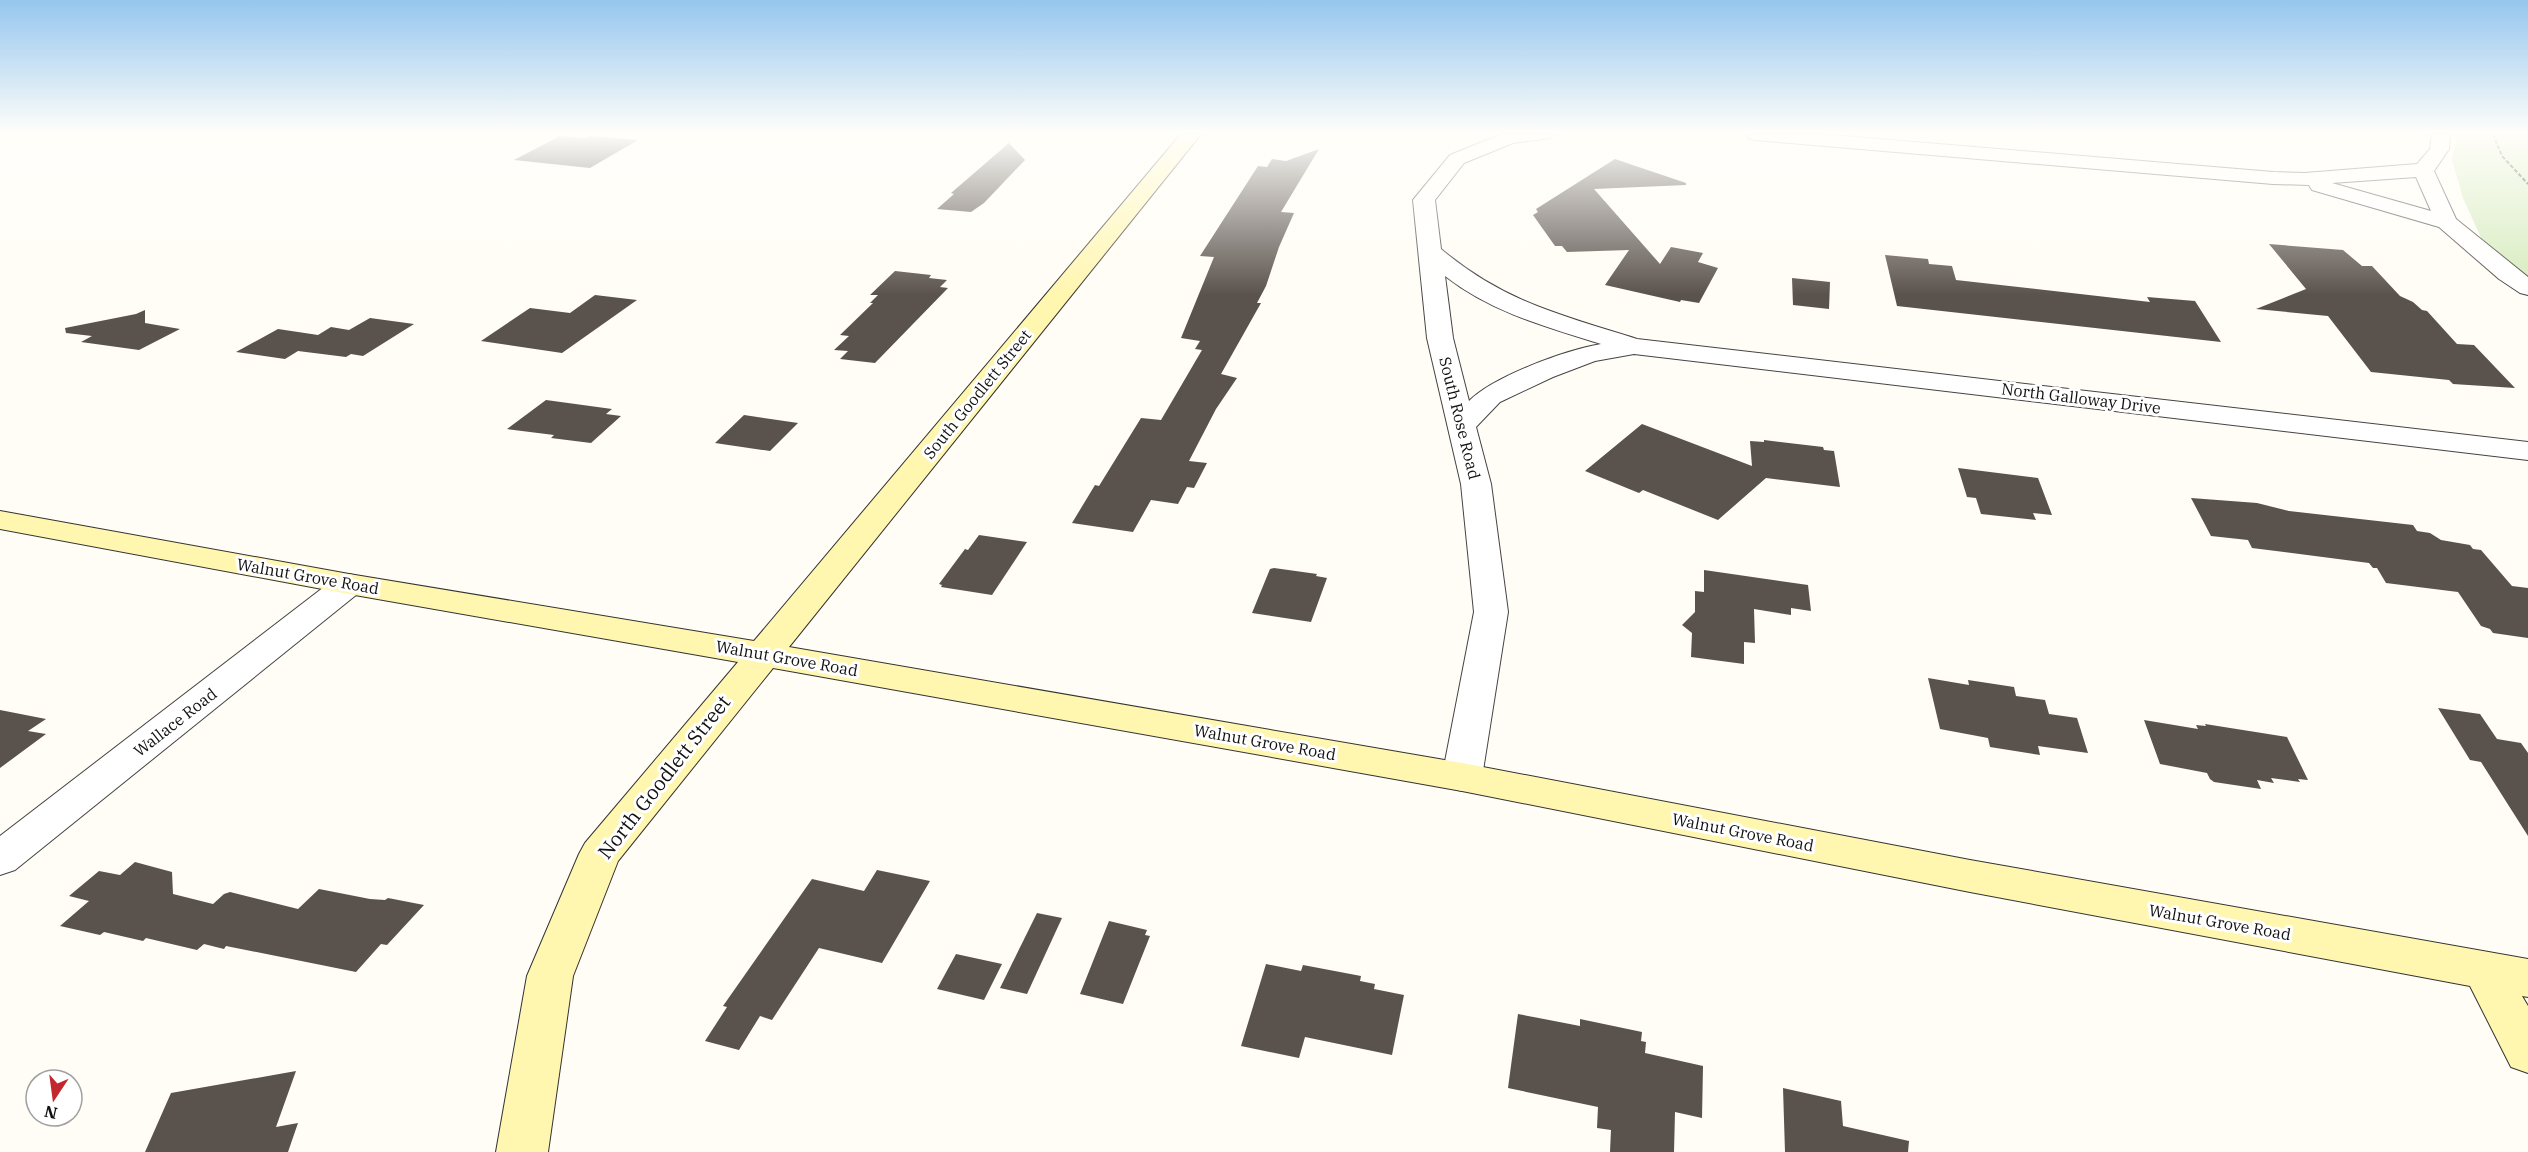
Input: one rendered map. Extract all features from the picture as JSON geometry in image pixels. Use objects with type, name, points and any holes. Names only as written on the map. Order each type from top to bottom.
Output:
[{"type":"main road","name":"South Goodlett Street","points":[[763,654],[1147,188]]},
{"type":"main road","name":"Walnut Grove Road","points":[[0,520],[349,584],[1462,777],[1970,876],[2507,974]]},
{"type":"main road","name":"North Goodlett Street","points":[[522,1152],[549,976],[600,854],[763,654]]},
{"type":"main road","points":[[2507,974],[2528,1052]]},
{"type":"street","name":"South Rose Road","points":[[1434,188],[1424,200],[1428,250],[1440,338],[1476,483],[1491,612],[1462,777]]},
{"type":"street","points":[[2324,188],[2447,222]]},
{"type":"street","points":[[2431,188],[2447,222],[2507,274],[2528,288]]},
{"type":"street","name":"North Galloway Drive","points":[[1428,250],[1461,277],[1495,298],[1553,320],[1634,346],[2528,451]]},
{"type":"street","name":"North Galloway Drive","points":[[1461,424],[1490,396],[1544,370],[1589,354],[1634,346]]},
{"type":"street","name":"Wallace Road","points":[[0,859],[349,584]]},
{"type":"green space","points":[[2460,188],[2528,188],[2528,280],[2483,242]]},
{"type":"building","points":[[957,188],[999,188],[984,203],[971,212],[937,209],[954,194],[951,193]]},
{"type":"building","points":[[1244,188],[1296,188],[1281,212],[1294,213],[1279,247],[1266,286],[1257,303],[1261,303],[1221,374],[1237,378],[1216,409],[1189,461],[1207,463],[1194,488],[1187,487],[1178,504],[1151,500],[1133,532],[1072,523],[1095,485],[1099,486],[1141,418],[1161,420],[1202,350],[1195,349],[1200,341],[1181,338],[1214,257],[1200,256]]},
{"type":"building","points":[[1570,188],[1623,188],[1594,189],[1660,264],[1671,247],[1703,253],[1698,262],[1718,268],[1699,303],[1681,300],[1680,302],[1605,285],[1629,250],[1567,252],[1562,246],[1555,246],[1533,215],[1538,212],[1536,209]]},
{"type":"building","points":[[2269,244],[2343,250],[2362,266],[2372,266],[2400,296],[2427,311],[2457,344],[2474,345],[2515,388],[2453,384],[2449,380],[2371,372],[2328,316],[2256,309],[2306,289]]},
{"type":"building","points":[[1885,255],[1928,259],[1929,264],[1952,266],[1956,280],[2150,302],[2147,297],[2195,301],[2221,342],[1897,306]]},
{"type":"building","points":[[895,271],[931,275],[929,278],[947,280],[940,287],[948,288],[875,363],[840,359],[848,351],[834,350],[849,336],[840,335],[873,303],[870,303],[878,295],[870,295]]},
{"type":"building","points":[[1792,278],[1830,282],[1829,309],[1793,305]]},
{"type":"building","points":[[595,295],[637,300],[562,353],[481,341],[530,308],[570,313]]},
{"type":"building","points":[[145,310],[145,323],[180,329],[139,350],[81,342],[92,336],[66,333],[65,328],[136,314]]},
{"type":"building","points":[[370,318],[414,324],[363,356],[351,354],[346,357],[298,351],[285,359],[236,352],[278,329],[318,335],[331,327],[349,330]]},
{"type":"building","points":[[546,400],[612,409],[606,414],[621,416],[591,443],[551,438],[554,435],[507,429]]},
{"type":"building","points":[[744,415],[798,423],[770,451],[715,443]]},
{"type":"building","points":[[1642,424],[1752,466],[1750,441],[1764,442],[1764,440],[1823,447],[1824,450],[1834,451],[1840,487],[1766,478],[1718,520],[1643,490],[1639,493],[1585,471]]},
{"type":"building","points":[[1958,468],[2038,478],[2052,515],[2033,513],[2036,520],[1981,514],[1976,498],[1967,497]]},
{"type":"building","points":[[2191,498],[2257,503],[2289,511],[2413,525],[2417,531],[2430,533],[2441,540],[2470,545],[2473,549],[2481,550],[2512,586],[2528,588],[2528,638],[2493,633],[2490,629],[2481,626],[2458,592],[2386,583],[2377,568],[2373,568],[2369,563],[2252,548],[2248,540],[2211,536]]},
{"type":"building","points":[[979,535],[1027,542],[992,595],[941,587],[942,585],[939,584],[965,549],[968,550]]},
{"type":"building","points":[[1270,569],[1317,574],[1316,576],[1327,578],[1311,622],[1252,613]]},
{"type":"building","points":[[1704,570],[1808,585],[1811,611],[1791,608],[1791,615],[1754,609],[1755,643],[1744,642],[1744,664],[1691,657],[1692,633],[1682,625],[1695,612],[1695,591],[1704,592]]},
{"type":"building","points":[[1928,678],[1969,685],[1968,680],[2014,687],[2016,696],[2045,700],[2049,714],[2077,718],[2088,753],[2038,746],[2040,755],[1990,747],[1988,738],[1940,729]]},
{"type":"building","points":[[2438,708],[2480,714],[2497,739],[2521,743],[2528,753],[2528,836],[2481,762],[2470,760]]},
{"type":"building","points":[[0,710],[46,719],[28,731],[46,734],[0,768]]},
{"type":"building","points":[[2144,720],[2198,729],[2196,725],[2206,726],[2205,724],[2287,737],[2308,780],[2298,779],[2300,782],[2271,778],[2274,783],[2257,780],[2261,789],[2214,782],[2207,773],[2160,764]]},
{"type":"building","points":[[135,862],[172,872],[173,894],[213,904],[224,894],[230,892],[298,909],[319,889],[370,899],[385,900],[388,898],[424,905],[387,945],[381,944],[356,972],[226,946],[224,949],[204,944],[197,950],[146,938],[143,941],[104,932],[100,935],[60,926],[89,901],[69,896],[99,871],[120,875]]},
{"type":"building","points":[[877,870],[930,881],[882,963],[819,948],[772,1020],[760,1016],[739,1050],[705,1041],[727,1007],[723,1006],[812,879],[864,891]]},
{"type":"building","points":[[1037,913],[1062,918],[1027,994],[1000,988]]},
{"type":"building","points":[[1109,921],[1147,930],[1145,935],[1150,936],[1123,1004],[1080,994]]},
{"type":"building","points":[[956,954],[1002,964],[984,1000],[937,989]]},
{"type":"building","points":[[1266,964],[1301,971],[1303,965],[1361,976],[1360,981],[1375,984],[1374,989],[1404,995],[1392,1055],[1305,1037],[1299,1058],[1241,1046]]},
{"type":"building","points":[[1518,1014],[1580,1026],[1580,1019],[1642,1032],[1641,1041],[1646,1042],[1645,1053],[1703,1066],[1702,1118],[1675,1112],[1674,1152],[1610,1152],[1611,1130],[1597,1128],[1598,1107],[1508,1088]]},
{"type":"building","points":[[296,1071],[276,1127],[298,1123],[288,1152],[145,1152],[171,1093]]},
{"type":"building","points":[[1783,1088],[1841,1101],[1843,1126],[1909,1141],[1908,1152],[1785,1152]]}]
